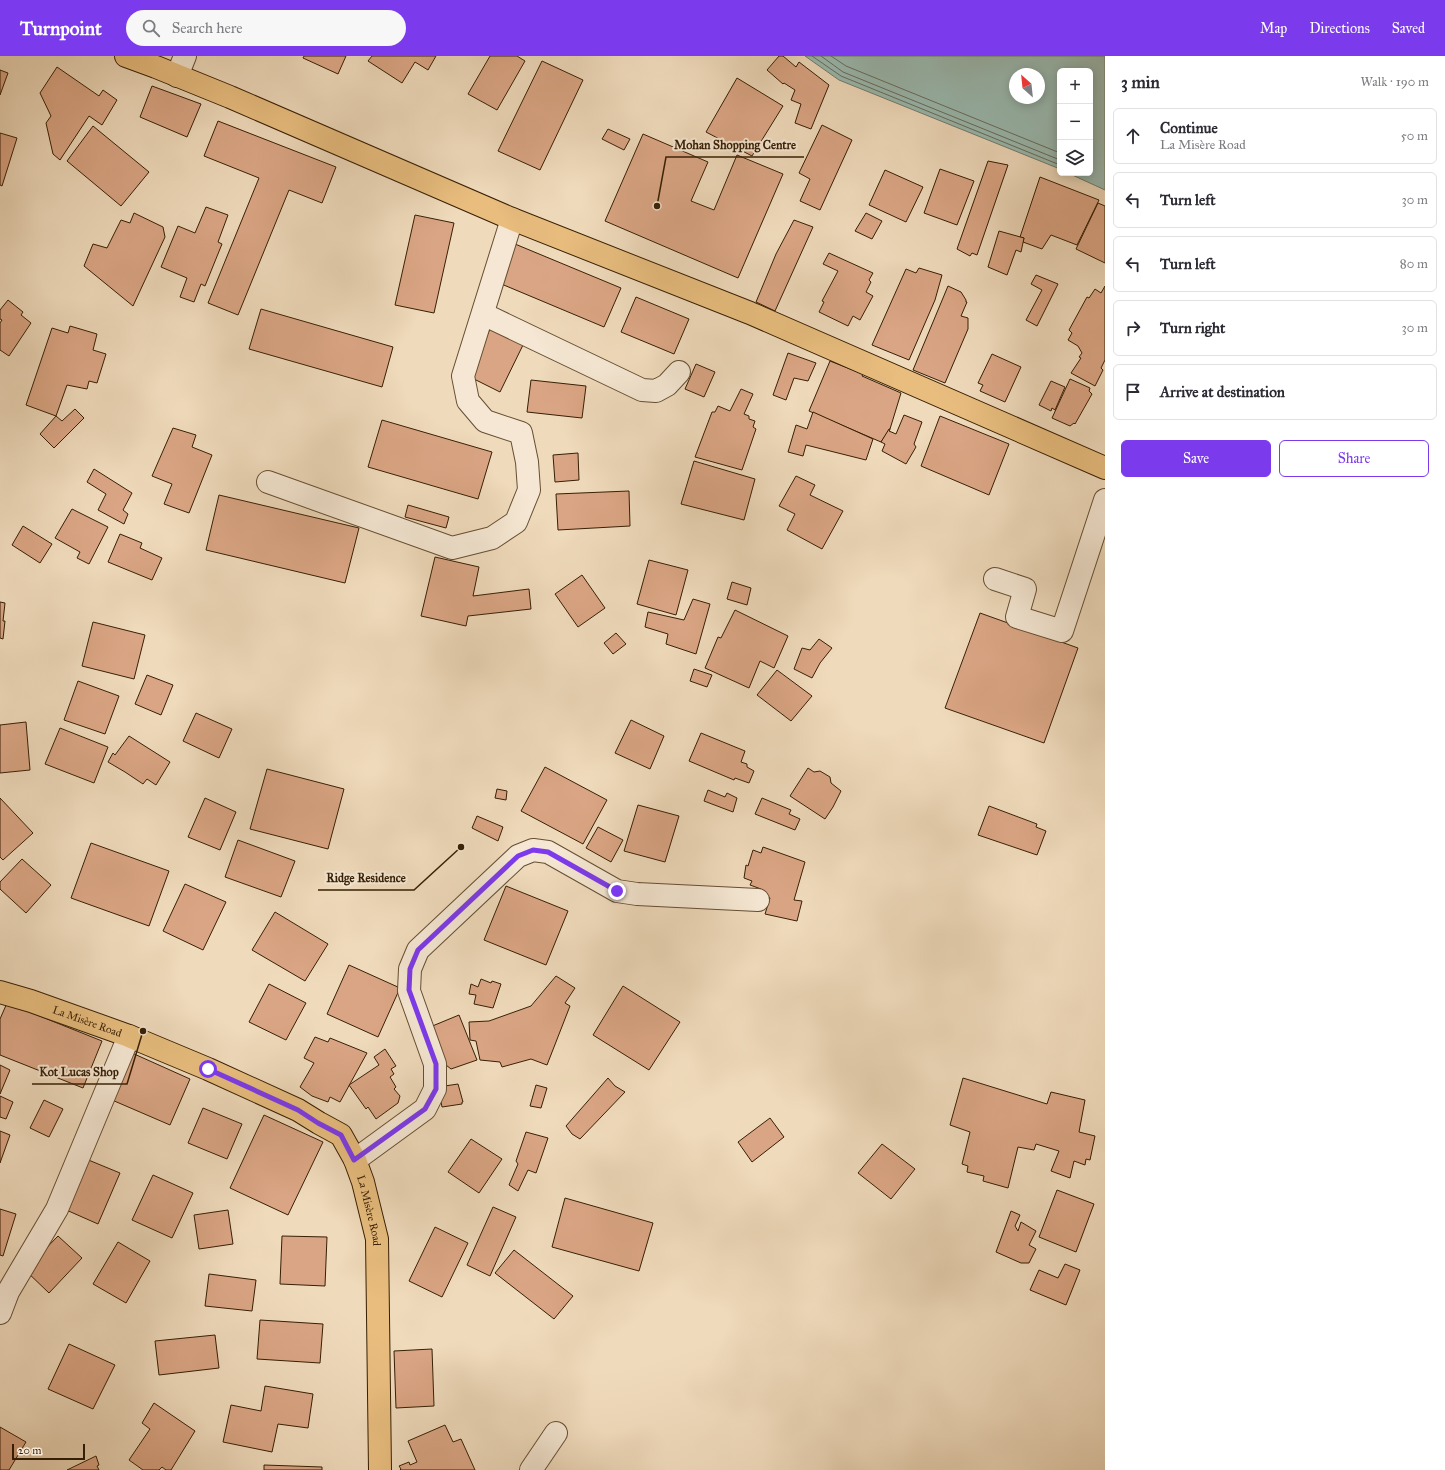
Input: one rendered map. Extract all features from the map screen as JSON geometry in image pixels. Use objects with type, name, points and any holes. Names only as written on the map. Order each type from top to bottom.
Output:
[{"type":"main road","points":[[126,56],[181,66],[230,97],[512,219],[750,313],[1105,468]]},
{"type":"main road","name":"La Misère Road","points":[[0,992],[31,1001],[129,1036],[255,1089],[298,1110],[341,1135],[363,1182],[377,1239],[380,1470]]},
{"type":"street","points":[[268,482],[452,548],[492,538],[516,522],[529,490],[527,462],[521,433],[485,421],[468,401],[463,376],[512,219]]},
{"type":"street","points":[[483,314],[642,390],[656,391],[667,385],[679,372]]},
{"type":"street","points":[[995,579],[1025,589],[1017,617],[1062,631],[1105,500]]},
{"type":"street","points":[[354,1160],[425,1109],[436,1089],[436,1064],[409,990],[410,969],[418,950],[518,856],[533,850],[548,852],[617,891],[758,900]]},
{"type":"street","points":[[0,1313],[8,1292],[57,1209],[129,1036]]},
{"type":"street","points":[[531,1470],[556,1434]]},
{"type":"water","points":[[805,56],[1105,56],[1105,190],[1075,176],[1093,176],[1093,68],[1057,68],[1057,168],[839,80]]},
{"type":"building","points":[[304,56],[346,56],[338,74],[303,58]]},
{"type":"building","points":[[372,56],[436,56],[428,70],[415,62],[402,83],[368,61]]},
{"type":"building","points":[[490,56],[517,56],[525,61],[497,110],[468,94]]},
{"type":"building","points":[[779,56],[783,56],[796,67],[799,62],[829,85],[811,129],[795,123],[801,104],[791,100],[795,90],[784,83],[783,84],[767,70]]},
{"type":"building","points":[[542,61],[583,80],[540,170],[498,151]]},
{"type":"building","points":[[57,67],[99,96],[103,90],[117,100],[102,125],[89,116],[60,160],[53,154],[46,123],[51,116],[40,93]]},
{"type":"building","points":[[0,70],[8,73],[0,95]]},
{"type":"building","points":[[737,78],[783,106],[752,156],[706,132]]},
{"type":"building","points":[[152,86],[201,104],[187,137],[140,117]]},
{"type":"building","points":[[218,121],[336,167],[322,203],[289,190],[238,315],[208,303],[259,178],[204,156]]},
{"type":"building","points":[[822,125],[852,140],[820,210],[800,201],[810,179],[799,173]]},
{"type":"building","points":[[93,126],[149,172],[121,206],[67,161]]},
{"type":"building","points":[[608,129],[630,139],[624,150],[602,139]]},
{"type":"building","points":[[0,133],[17,138],[2,186],[0,185]]},
{"type":"building","points":[[643,134],[708,162],[691,201],[714,210],[737,155],[783,174],[738,278],[605,221]]},
{"type":"building","points":[[988,161],[1008,165],[977,255],[972,253],[970,256],[957,249]]},
{"type":"building","points":[[940,169],[974,181],[957,225],[924,213]]},
{"type":"building","points":[[885,170],[923,187],[906,222],[869,205]]},
{"type":"building","points":[[1040,177],[1099,200],[1077,245],[1051,235],[1042,249],[1023,242],[1024,238],[1020,237]]},
{"type":"building","points":[[1098,203],[1105,206],[1105,263],[1076,249]]},
{"type":"building","points":[[206,207],[228,215],[218,242],[222,244],[205,286],[201,284],[194,302],[180,297],[187,278],[161,267],[178,226],[195,233]]},
{"type":"building","points":[[134,213],[163,227],[165,237],[133,306],[84,266],[93,244],[107,248],[121,220],[130,223]]},
{"type":"building","points":[[866,213],[882,221],[872,239],[855,231]]},
{"type":"building","points":[[415,215],[454,223],[434,313],[395,305]]},
{"type":"building","points":[[794,220],[813,227],[775,311],[756,302],[776,254]]},
{"type":"building","points":[[999,231],[1024,238],[1021,252],[1016,250],[1007,275],[988,267]]},
{"type":"building","points":[[515,244],[621,288],[604,327],[499,283]]},
{"type":"building","points":[[829,253],[873,273],[869,280],[871,282],[866,292],[873,296],[860,320],[853,316],[848,326],[819,312],[824,302],[822,301],[838,271],[823,264]]},
{"type":"building","points":[[919,268],[942,275],[935,300],[909,360],[872,345],[906,269],[916,273]]},
{"type":"building","points":[[1036,275],[1058,284],[1037,326],[1026,320],[1042,290],[1031,284]]},
{"type":"building","points":[[948,286],[961,292],[967,302],[961,316],[968,318],[968,329],[945,383],[913,370]]},
{"type":"building","points":[[1105,286],[1105,360],[1101,368],[1103,370],[1095,386],[1071,373],[1081,358],[1079,357],[1082,353],[1078,346],[1068,340],[1072,333],[1069,330],[1087,297],[1089,298],[1095,289],[1101,293]]},
{"type":"building","points":[[636,297],[689,319],[674,354],[621,332]]},
{"type":"building","points":[[8,300],[23,312],[21,315],[31,323],[9,356],[0,350],[0,323],[2,320],[0,319],[0,310]]},
{"type":"building","points":[[261,309],[393,347],[382,387],[249,349]]},
{"type":"building","points":[[70,326],[97,334],[93,350],[106,354],[97,383],[89,381],[87,389],[67,385],[56,416],[26,405],[52,328],[68,333]]},
{"type":"building","points":[[490,329],[523,345],[500,392],[468,376]]},
{"type":"building","points":[[788,353],[816,363],[808,381],[794,378],[786,400],[773,395]]},
{"type":"building","points":[[992,354],[1021,367],[1005,402],[980,391],[983,385],[978,383]]},
{"type":"building","points":[[830,361],[863,374],[862,376],[901,393],[890,429],[881,442],[809,411]]},
{"type":"building","points":[[696,364],[715,372],[704,397],[685,389]]},
{"type":"building","points":[[1070,379],[1090,388],[1089,391],[1092,394],[1075,424],[1074,423],[1070,426],[1052,418]]},
{"type":"building","points":[[531,380],[586,386],[582,418],[527,412]]},
{"type":"building","points":[[1051,381],[1065,387],[1055,410],[1052,408],[1051,411],[1039,405]]},
{"type":"building","points":[[741,389],[753,394],[744,414],[749,416],[749,419],[755,421],[753,427],[756,429],[742,470],[695,457],[712,412],[715,412],[718,406],[730,411]]},
{"type":"building","points":[[75,409],[84,418],[54,448],[40,434],[56,416],[62,421]]},
{"type":"building","points":[[813,412],[873,439],[866,460],[806,445],[803,456],[788,452],[796,425],[807,429]]},
{"type":"building","points":[[904,415],[922,422],[914,444],[916,447],[906,464],[882,451],[885,444],[881,442],[889,429],[889,431],[896,434]]},
{"type":"building","points":[[940,416],[1009,444],[989,495],[921,466]]},
{"type":"building","points":[[382,420],[492,452],[478,499],[368,467]]},
{"type":"building","points":[[173,428],[196,435],[192,447],[212,455],[189,513],[164,504],[172,484],[152,476]]},
{"type":"building","points":[[578,453],[579,480],[555,482],[553,455]]},
{"type":"building","points":[[694,461],[755,479],[744,520],[681,504]]},
{"type":"building","points":[[94,469],[132,493],[123,510],[128,514],[124,524],[98,510],[106,494],[87,482]]},
{"type":"building","points":[[796,476],[815,485],[810,495],[843,511],[822,549],[787,530],[795,514],[779,506]]},
{"type":"building","points":[[629,491],[630,526],[558,530],[556,494]]},
{"type":"building","points":[[219,495],[359,528],[345,583],[206,550]]},
{"type":"building","points":[[408,505],[449,517],[446,528],[405,517]]},
{"type":"building","points":[[72,509],[108,527],[89,564],[77,558],[80,552],[55,538]]},
{"type":"building","points":[[23,526],[52,544],[40,563],[12,545]]},
{"type":"building","points":[[120,534],[142,543],[140,548],[162,558],[152,580],[108,562]]},
{"type":"building","points":[[435,557],[479,567],[473,596],[529,589],[531,609],[468,616],[466,626],[421,616]]},
{"type":"building","points":[[649,560],[688,570],[676,615],[637,604]]},
{"type":"building","points":[[582,575],[605,608],[578,627],[555,594]]},
{"type":"building","points":[[732,582],[751,588],[747,605],[727,599]]},
{"type":"building","points":[[693,599],[710,604],[696,654],[666,644],[668,634],[645,627],[648,612],[684,620]]},
{"type":"building","points":[[0,602],[5,603],[3,639],[0,638]]},
{"type":"building","points":[[735,610],[788,636],[774,668],[760,661],[749,688],[705,668],[718,637],[721,638]]},
{"type":"building","points":[[980,613],[1078,648],[1044,743],[945,708]]},
{"type":"building","points":[[93,622],[145,635],[134,679],[82,666]]},
{"type":"building","points":[[616,633],[626,644],[613,654],[604,643]]},
{"type":"building","points":[[819,639],[832,648],[820,663],[812,678],[794,669],[802,648],[810,650]]},
{"type":"building","points":[[694,669],[712,675],[707,687],[690,681]]},
{"type":"building","points":[[777,670],[812,696],[791,721],[757,695]]},
{"type":"building","points":[[147,675],[173,685],[161,715],[135,704]]},
{"type":"building","points":[[78,681],[119,696],[105,734],[64,720]]},
{"type":"building","points":[[196,713],[232,729],[219,758],[183,741]]},
{"type":"building","points":[[631,720],[664,736],[650,769],[615,753]]},
{"type":"building","points":[[26,722],[30,770],[0,773],[0,725]]},
{"type":"building","points":[[60,728],[108,747],[94,783],[45,764]]},
{"type":"building","points":[[701,733],[745,751],[741,762],[747,764],[747,767],[754,771],[749,783],[735,778],[734,780],[689,761]]},
{"type":"building","points":[[129,736],[170,762],[156,785],[147,779],[143,784],[108,762],[113,753],[115,755]]},
{"type":"building","points":[[545,767],[607,800],[583,844],[521,811]]},
{"type":"building","points":[[808,768],[814,772],[820,771],[830,777],[831,783],[841,791],[825,819],[790,796]]},
{"type":"building","points":[[267,769],[344,789],[328,849],[250,829]]},
{"type":"building","points":[[497,789],[507,791],[506,800],[495,798]]},
{"type":"building","points":[[708,790],[725,797],[727,793],[737,798],[733,812],[704,801]]},
{"type":"building","points":[[0,798],[33,833],[3,860],[0,857]]},
{"type":"building","points":[[205,798],[236,812],[220,850],[188,837]]},
{"type":"building","points":[[762,798],[791,810],[789,814],[800,819],[795,830],[755,814]]},
{"type":"building","points":[[638,805],[679,816],[665,862],[624,851]]},
{"type":"building","points":[[989,806],[1037,824],[1036,827],[1046,831],[1037,855],[978,835]]},
{"type":"building","points":[[477,816],[503,827],[498,841],[472,828]]},
{"type":"building","points":[[598,827],[623,840],[611,862],[586,848]]},
{"type":"building","points":[[238,840],[295,861],[281,897],[225,877]]},
{"type":"building","points":[[91,843],[169,871],[149,926],[71,898]]},
{"type":"building","points":[[763,847],[805,862],[794,900],[802,901],[797,921],[765,914],[770,898],[760,894],[761,889],[750,885],[752,881],[744,878],[746,865],[748,866],[753,850],[761,853]]},
{"type":"building","points":[[22,859],[51,885],[26,913],[0,889],[0,882]]},
{"type":"building","points":[[185,884],[226,902],[203,950],[163,931]]},
{"type":"building","points":[[506,886],[568,911],[546,965],[484,940]]},
{"type":"building","points":[[275,912],[328,944],[305,981],[252,950]]},
{"type":"building","points":[[349,965],[400,988],[378,1037],[327,1014]]},
{"type":"building","points":[[556,976],[575,988],[565,1003],[570,1006],[547,1065],[531,1059],[502,1067],[500,1062],[480,1060],[476,1041],[470,1040],[469,1022],[489,1021],[531,1006]]},
{"type":"building","points":[[481,979],[491,983],[492,981],[501,984],[493,1008],[474,1004],[476,995],[469,994],[471,984],[478,987]]},
{"type":"building","points":[[269,984],[306,1003],[286,1040],[249,1022]]},
{"type":"building","points":[[623,986],[680,1022],[649,1070],[593,1035]]},
{"type":"building","points":[[7,1003],[102,1041],[83,1088],[0,1055],[0,1019]]},
{"type":"building","points":[[459,1015],[477,1060],[451,1069],[446,1065],[430,1027]]},
{"type":"building","points":[[315,1037],[328,1042],[330,1038],[367,1053],[340,1102],[330,1097],[328,1102],[312,1096],[300,1087],[314,1063],[304,1058]]},
{"type":"building","points":[[385,1049],[396,1066],[391,1069],[394,1074],[390,1077],[396,1087],[394,1089],[400,1096],[398,1103],[376,1119],[368,1107],[366,1109],[349,1085],[379,1065],[374,1057]]},
{"type":"building","points":[[132,1053],[190,1079],[170,1125],[112,1100]]},
{"type":"building","points":[[0,1065],[10,1070],[0,1094]]},
{"type":"building","points":[[608,1078],[615,1086],[625,1092],[580,1139],[572,1134],[566,1126]]},
{"type":"building","points":[[963,1078],[1047,1104],[1051,1092],[1085,1100],[1079,1132],[1095,1136],[1090,1160],[1086,1159],[1085,1165],[1074,1161],[1070,1178],[1051,1171],[1059,1151],[1036,1144],[1034,1150],[1018,1147],[1008,1188],[983,1181],[984,1176],[967,1172],[968,1166],[962,1164],[970,1132],[950,1125]]},
{"type":"building","points":[[458,1084],[463,1102],[462,1104],[442,1107],[438,1087]]},
{"type":"building","points":[[536,1085],[547,1088],[541,1108],[530,1106]]},
{"type":"building","points":[[0,1096],[13,1102],[6,1119],[0,1117]]},
{"type":"building","points":[[44,1100],[63,1109],[49,1137],[30,1128]]},
{"type":"building","points":[[203,1108],[242,1124],[227,1159],[188,1143]]},
{"type":"building","points":[[264,1115],[323,1142],[288,1215],[230,1188]]},
{"type":"building","points":[[770,1118],[784,1137],[752,1162],[738,1142]]},
{"type":"building","points":[[0,1131],[10,1135],[0,1163]]},
{"type":"building","points":[[526,1132],[548,1138],[536,1173],[528,1170],[518,1191],[509,1185],[518,1164],[516,1161]]},
{"type":"building","points":[[471,1139],[502,1159],[479,1193],[448,1172]]},
{"type":"building","points":[[882,1144],[915,1169],[891,1199],[858,1173]]},
{"type":"building","points":[[86,1159],[120,1173],[98,1224],[64,1209]]},
{"type":"building","points":[[153,1175],[193,1193],[172,1238],[132,1220]]},
{"type":"building","points":[[1057,1190],[1094,1204],[1076,1252],[1039,1237]]},
{"type":"building","points":[[565,1198],[653,1223],[639,1271],[552,1247]]},
{"type":"building","points":[[493,1207],[516,1217],[490,1276],[467,1265]]},
{"type":"building","points":[[0,1209],[16,1214],[3,1256],[0,1255]]},
{"type":"building","points":[[228,1210],[233,1244],[199,1249],[194,1215]]},
{"type":"building","points":[[1011,1211],[1020,1215],[1015,1226],[1018,1231],[1021,1222],[1036,1231],[1029,1245],[1036,1249],[1029,1263],[1021,1263],[996,1252]]},
{"type":"building","points":[[435,1227],[468,1243],[442,1297],[409,1281]]},
{"type":"building","points":[[58,1236],[82,1258],[49,1293],[25,1270]]},
{"type":"building","points":[[282,1236],[327,1237],[325,1286],[280,1284]]},
{"type":"building","points":[[118,1242],[150,1261],[126,1303],[93,1284]]},
{"type":"building","points":[[514,1250],[573,1296],[554,1319],[495,1273]]},
{"type":"building","points":[[1065,1264],[1080,1270],[1066,1305],[1030,1290],[1039,1270],[1058,1278]]},
{"type":"building","points":[[209,1274],[256,1280],[252,1311],[205,1306]]},
{"type":"building","points":[[260,1320],[323,1324],[320,1363],[257,1359]]},
{"type":"building","points":[[215,1335],[219,1368],[159,1375],[155,1341]]},
{"type":"building","points":[[69,1344],[115,1365],[93,1409],[48,1389]]},
{"type":"building","points":[[432,1349],[434,1406],[396,1408],[394,1351]]},
{"type":"building","points":[[265,1386],[313,1394],[308,1428],[278,1424],[272,1452],[223,1442],[231,1405],[261,1411]]},
{"type":"building","points":[[154,1403],[195,1431],[171,1470],[166,1470],[162,1467],[159,1470],[143,1470],[129,1460],[150,1429],[142,1423]]},
{"type":"building","points":[[445,1425],[453,1442],[461,1439],[475,1470],[400,1470],[401,1469],[399,1466],[409,1462],[410,1465],[417,1462],[408,1441]]},
{"type":"building","points":[[0,1427],[26,1442],[9,1470],[0,1470]]},
{"type":"building","points":[[96,1456],[99,1470],[67,1470]]},
{"type":"building","points":[[264,1465],[322,1467],[322,1470],[264,1470]]},
{"type":"place","name":"Mohan Shopping Centre","points":[[657,206]]},
{"type":"place","name":"Ridge Residence","points":[[461,847]]},
{"type":"place","name":"Kot Lucas Shop","points":[[143,1031]]},
{"type":"route","points":[[208,1069],[255,1089],[298,1110],[341,1135],[354,1160],[425,1109],[436,1089],[436,1064],[409,990],[410,969],[418,950],[518,856],[533,850],[548,852],[617,891]]}]
